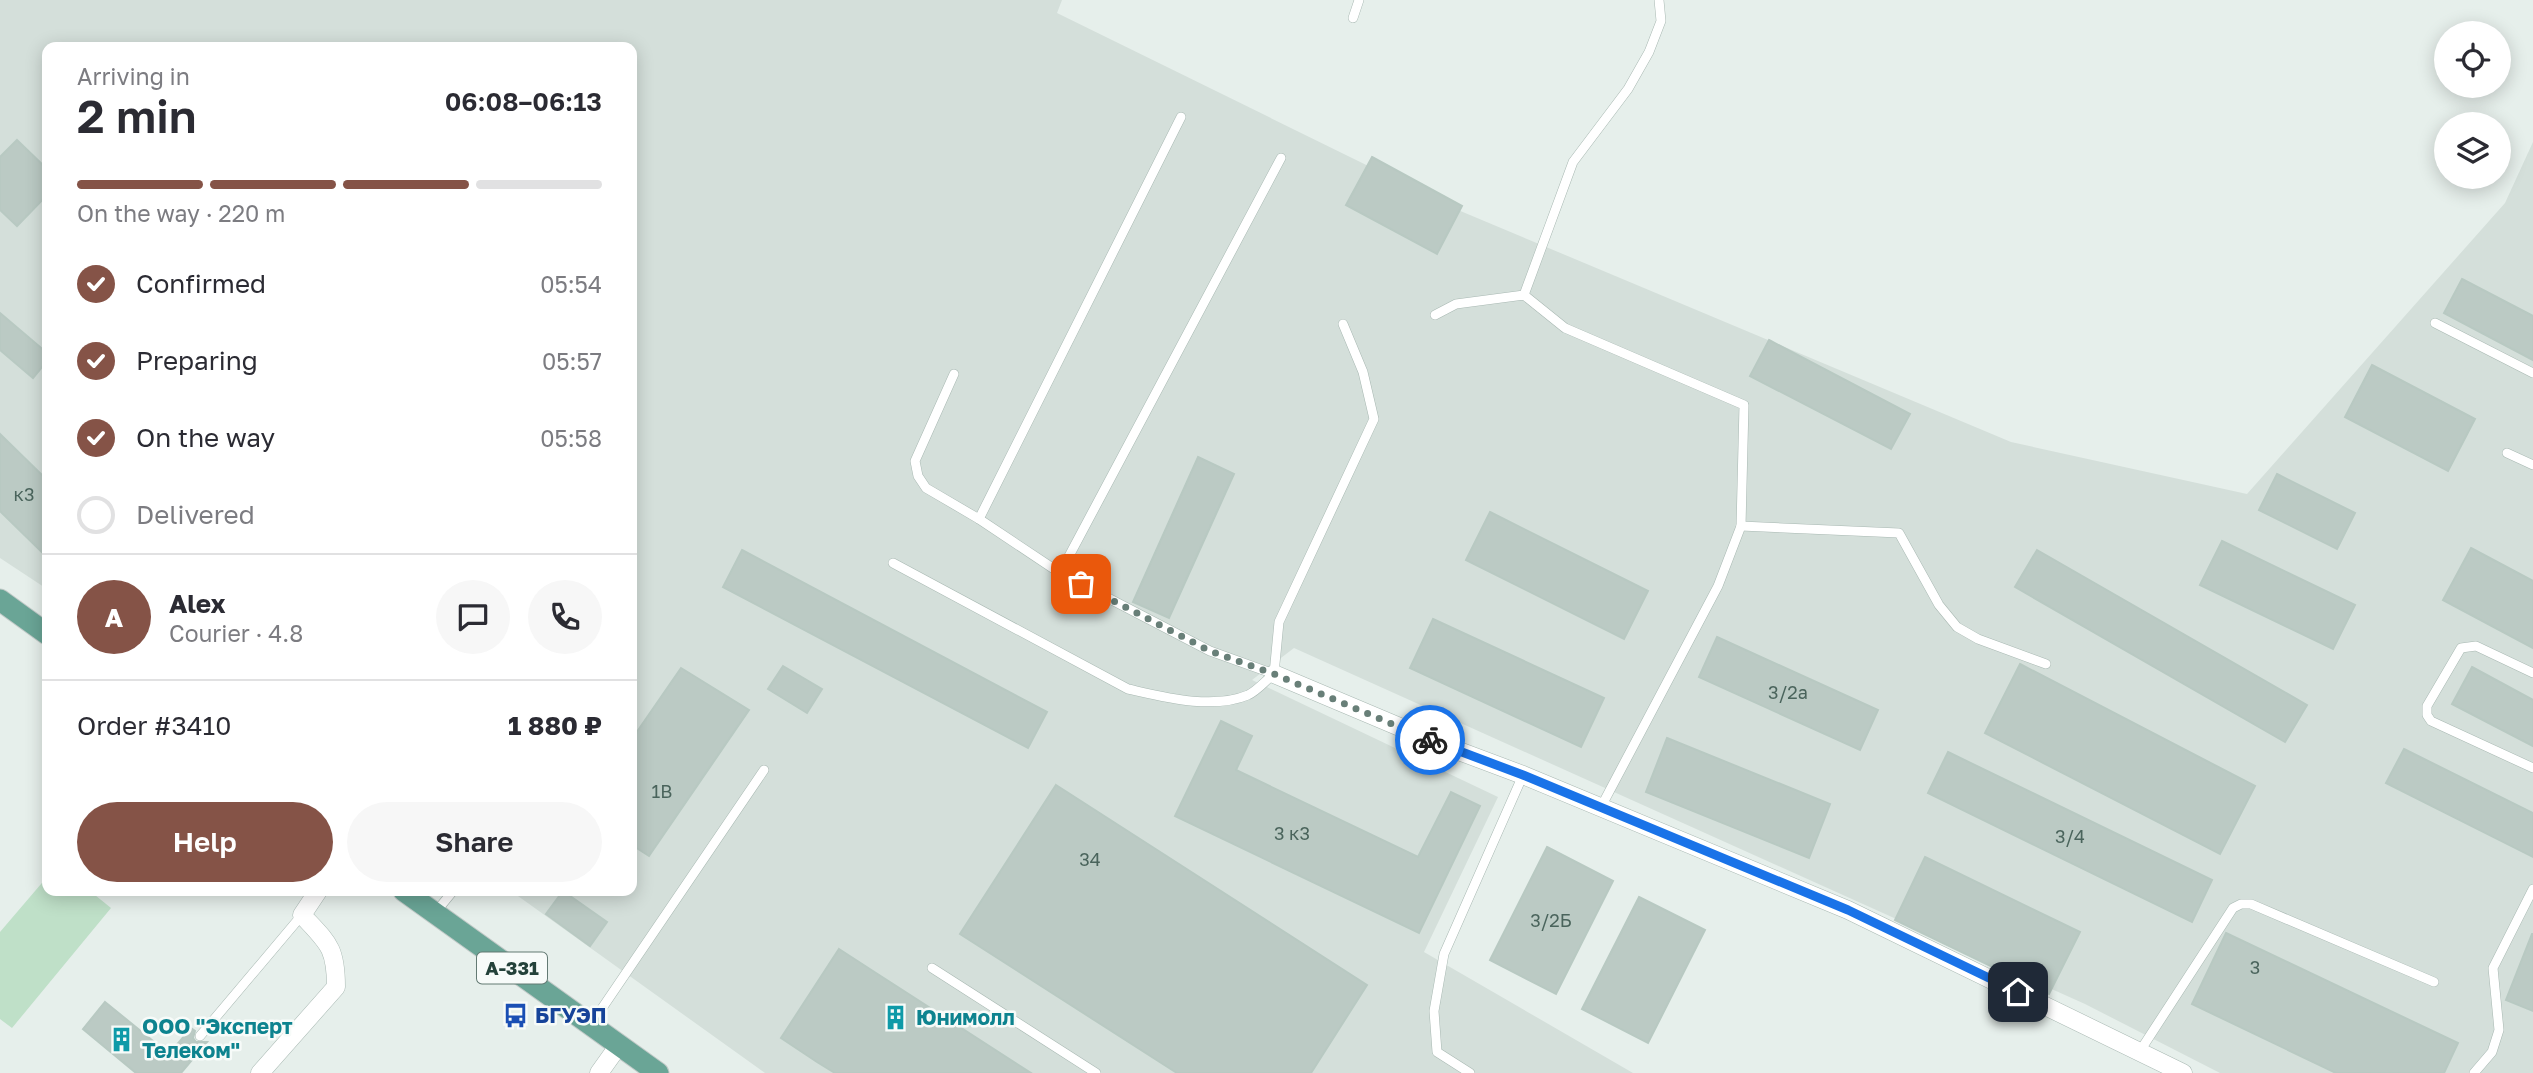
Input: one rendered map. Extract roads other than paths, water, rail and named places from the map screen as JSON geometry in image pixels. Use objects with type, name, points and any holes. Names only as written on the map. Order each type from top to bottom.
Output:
[{"type":"main road","points":[[0,600],[42,630]]},
{"type":"main road","name":"А-331","points":[[411,896],[658,1073]]},
{"type":"street","points":[[1274,674],[1848,910],[2183,1073]]},
{"type":"street","points":[[260,1073],[336,987],[336,964],[331,946],[302,915],[315,896]]},
{"type":"street","points":[[599,1073],[620,1045]]},
{"type":"lane","points":[[1353,18],[1359,0]]},
{"type":"lane","points":[[1524,295],[1573,162],[1628,89],[1649,52],[1661,21],[1659,0]]},
{"type":"lane","points":[[979,519],[1181,117]]},
{"type":"lane","points":[[1060,573],[1281,158]]},
{"type":"lane","points":[[1435,315],[1456,304],[1524,295],[1565,328],[1744,405],[1741,526],[1718,586],[1601,807]]},
{"type":"lane","points":[[2435,323],[2533,373]]},
{"type":"lane","points":[[892,563],[1128,689],[1170,698],[1216,701],[1249,695],[1274,674],[1279,622],[1374,419],[1363,372],[1343,324]]},
{"type":"lane","points":[[954,374],[915,461],[918,476],[926,488],[979,519],[1060,573],[1210,651],[1274,674]]},
{"type":"lane","points":[[2507,453],[2533,465]]},
{"type":"lane","points":[[1741,526],[1899,533],[1939,605],[1957,626],[1979,639],[2046,664]]},
{"type":"lane","points":[[2533,673],[2476,646],[2461,648],[2427,706],[2427,715],[2431,721],[2533,768]]},
{"type":"lane","points":[[591,1025],[764,770]]},
{"type":"lane","points":[[1470,1073],[1437,1052],[1434,1011],[1444,954],[1523,775]]},
{"type":"lane","points":[[2474,1073],[2492,1052],[2499,1030],[2493,968],[2533,889]]},
{"type":"lane","points":[[435,913],[449,896]]},
{"type":"lane","points":[[2140,1051],[2233,908],[2241,904],[2251,904],[2434,982]]},
{"type":"lane","points":[[200,1035],[302,915]]},
{"type":"lane","points":[[933,968],[1096,1073]]},
{"type":"place","name":"БГУЭП","points":[[515,1016]]},
{"type":"place","name":"Юнимолл","points":[[896,1018]]},
{"type":"place","name":"ООО \"Эксперт Телеком\"","points":[[122,1039]]}]
